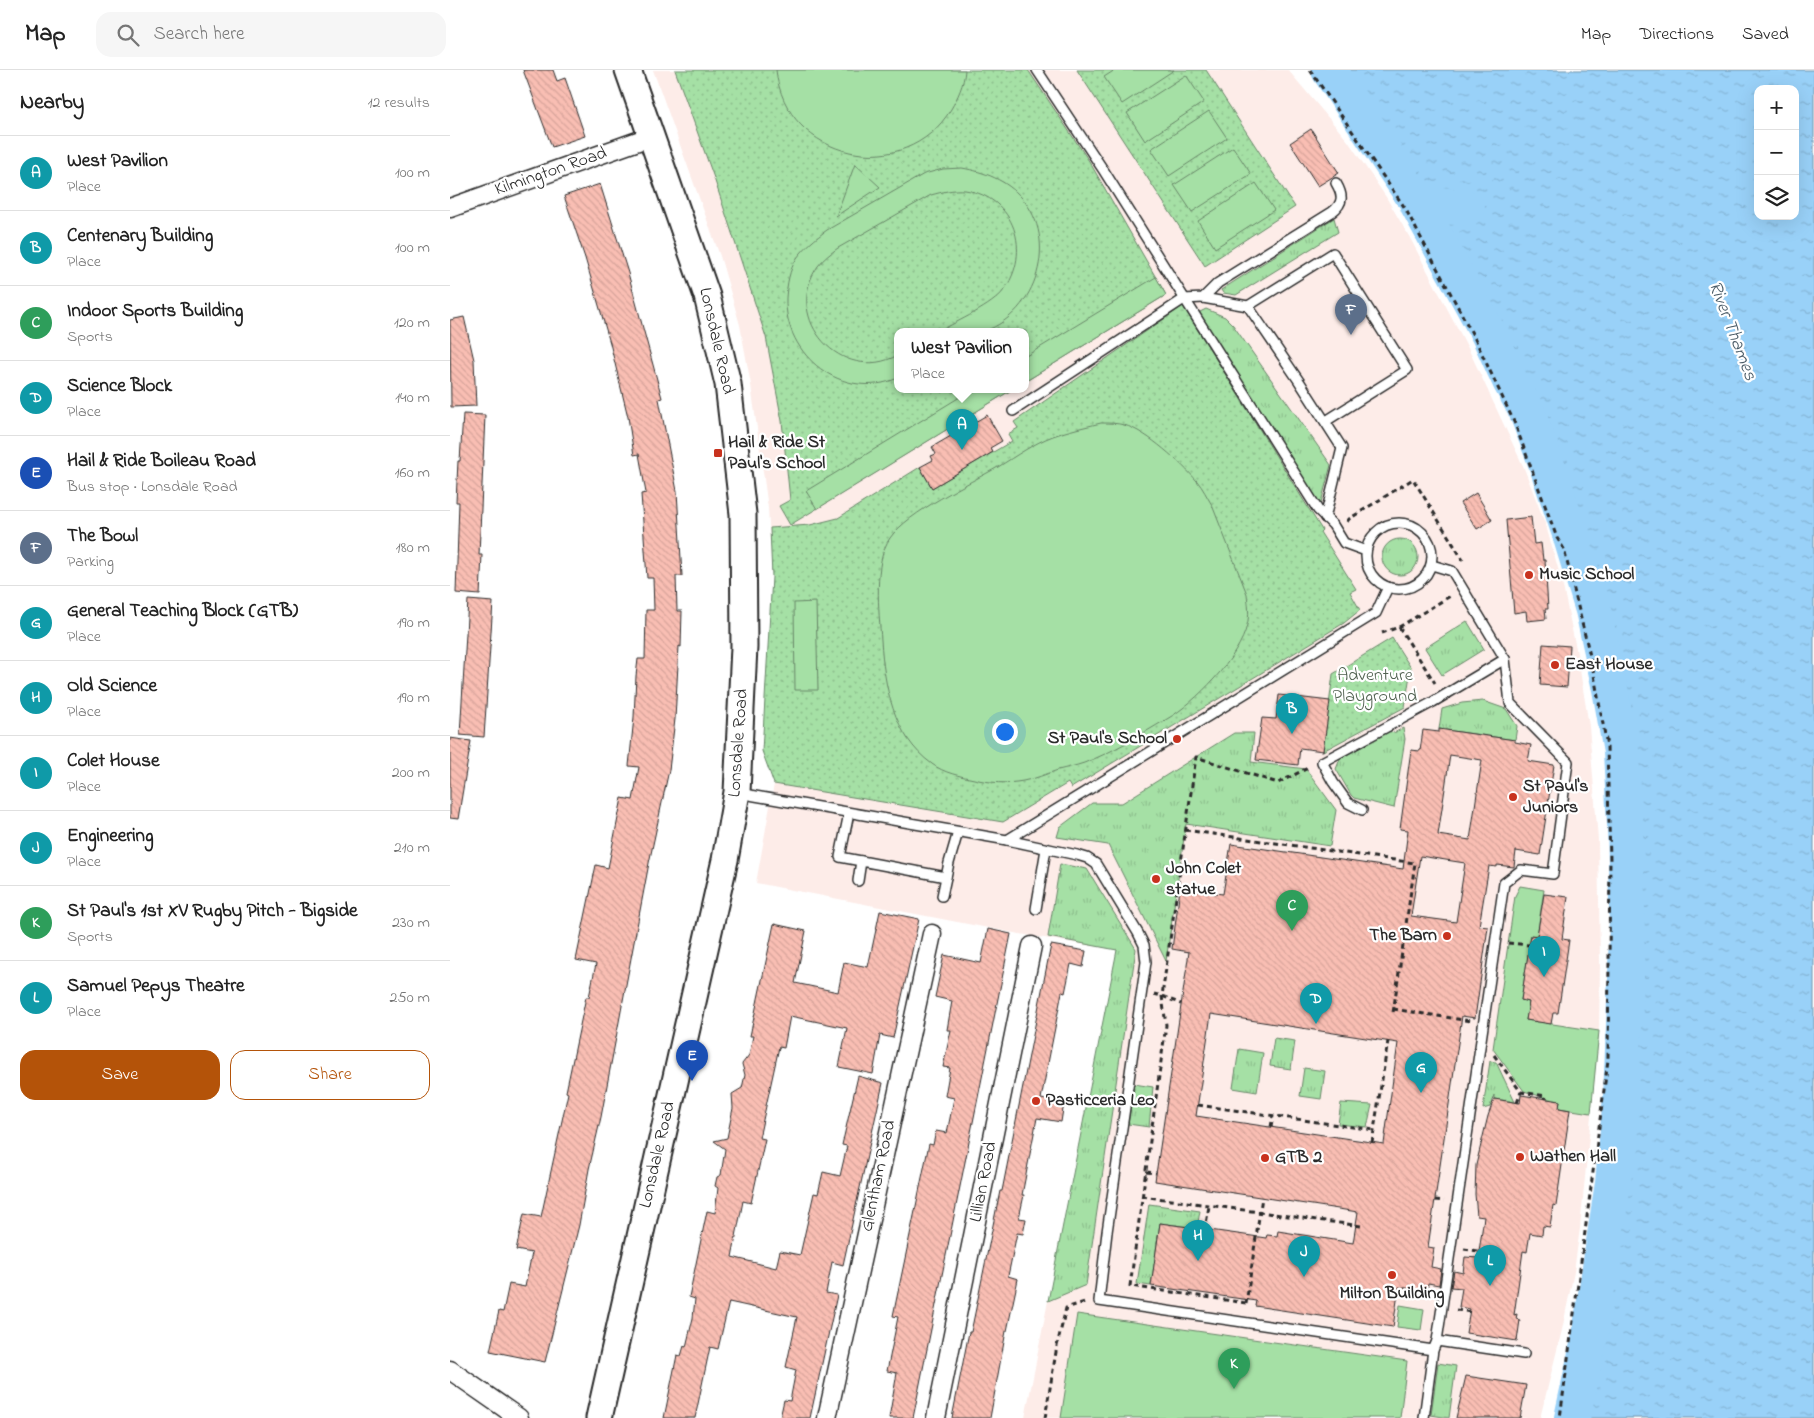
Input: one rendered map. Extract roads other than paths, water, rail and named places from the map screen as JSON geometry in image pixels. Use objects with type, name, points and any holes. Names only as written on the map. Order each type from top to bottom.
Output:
[{"type":"main road","name":"Lonsdale Road","points":[[599,1418],[725,860],[737,792],[744,647],[743,514],[728,384],[707,296],[628,70]]},
{"type":"street","name":"Kilmington Road","points":[[450,208],[652,136]]},
{"type":"street","name":"Glentham Road","points":[[827,1418],[932,934]]},
{"type":"street","name":"Lillian Road","points":[[936,1418],[1032,946]]},
{"type":"street","points":[[450,1370],[519,1418]]},
{"type":"lane","points":[[1037,70],[1104,171],[1318,510],[1333,525],[1344,543],[1366,551]]},
{"type":"lane","points":[[1203,298],[1218,283],[1337,209],[1342,198],[1336,183]]},
{"type":"lane","points":[[1013,411],[1184,299],[1203,298],[1248,306],[1333,253],[1406,370],[1326,422]]},
{"type":"lane","points":[[1248,306],[1342,448],[1325,518]]},
{"type":"lane","points":[[1395,522],[1406,523],[1417,527],[1425,534],[1431,544],[1433,554],[1432,565],[1423,579],[1409,588],[1398,590],[1388,588],[1378,582],[1370,573],[1366,562],[1366,551],[1369,541],[1385,525],[1395,522]]},
{"type":"lane","points":[[1424,1418],[1451,1248],[1504,884],[1522,870],[1553,874],[1568,762],[1510,703],[1505,659],[1452,571],[1432,565]]},
{"type":"lane","points":[[1007,840],[1376,613],[1388,588]]},
{"type":"lane","points":[[1362,810],[1348,803],[1322,762],[1433,702],[1505,659]]},
{"type":"lane","points":[[737,792],[1007,840],[1077,855],[1087,858],[1096,864],[1138,933],[1144,945],[1146,962],[1107,1232],[1099,1301],[1244,1322],[1524,1354]]},
{"type":"lane","points":[[849,813],[840,857],[946,877]]},
{"type":"lane","points":[[942,896],[958,832]]},
{"type":"lane","points":[[1036,909],[1046,849]]},
{"type":"lane","points":[[858,881],[861,861]]},
{"type":"water","name":"River Thames","points":[[1329,70],[1814,70],[1814,1418],[1572,1418],[1589,1340],[1613,1183],[1621,1097],[1626,978],[1625,824],[1621,752],[1593,610],[1569,531],[1526,410],[1510,381],[1488,333],[1417,203]]},
{"type":"waterway","points":[[1329,70],[1411,193]]},
{"type":"waterway","points":[[1467,208],[1417,203],[1488,333],[1510,381],[1526,410],[1544,457],[1593,610],[1621,752],[1627,903],[1621,1097],[1613,1183],[1589,1340],[1572,1418]]},
{"type":"place","name":"The Bowl","points":[[1351,335]]},
{"type":"place","name":"West Pavilion","points":[[962,450]]},
{"type":"place","name":"Hail & Ride St Paul's School","points":[[718,453]]},
{"type":"place","name":"Music School","points":[[1529,575]]},
{"type":"place","name":"East House","points":[[1555,665]]},
{"type":"place","name":"Centenary Building","points":[[1292,734]]},
{"type":"place","name":"St Paul's School","points":[[1177,739]]},
{"type":"place","name":"St Paul's Juniors","points":[[1513,797]]},
{"type":"place","name":"John Colet statue","points":[[1156,879]]},
{"type":"place","name":"Indoor Sports Building","points":[[1292,931]]},
{"type":"place","name":"The Barn","points":[[1447,936]]},
{"type":"place","name":"Colet House","points":[[1544,977]]},
{"type":"place","name":"Science Block","points":[[1316,1024]]},
{"type":"place","name":"Hail & Ride Boileau Road","points":[[692,1081]]},
{"type":"place","name":"General Teaching Block (GTB)","points":[[1421,1093]]},
{"type":"place","name":"Pasticceria Leo","points":[[1036,1101]]},
{"type":"place","name":"Wathen Hall","points":[[1520,1157]]},
{"type":"place","name":"GTB 2","points":[[1265,1158]]},
{"type":"place","name":"Old Science","points":[[1198,1261]]},
{"type":"place","name":"Milton Building","points":[[1392,1275]]},
{"type":"place","name":"Engineering","points":[[1304,1277]]},
{"type":"place","name":"Samuel Pepys Theatre","points":[[1490,1286]]},
{"type":"place","name":"St Paul's 1st XV Rugby Pitch - Bigside","points":[[1234,1389]]},
{"type":"park label","name":"Adventure Playground","points":[[1375,686]]}]
